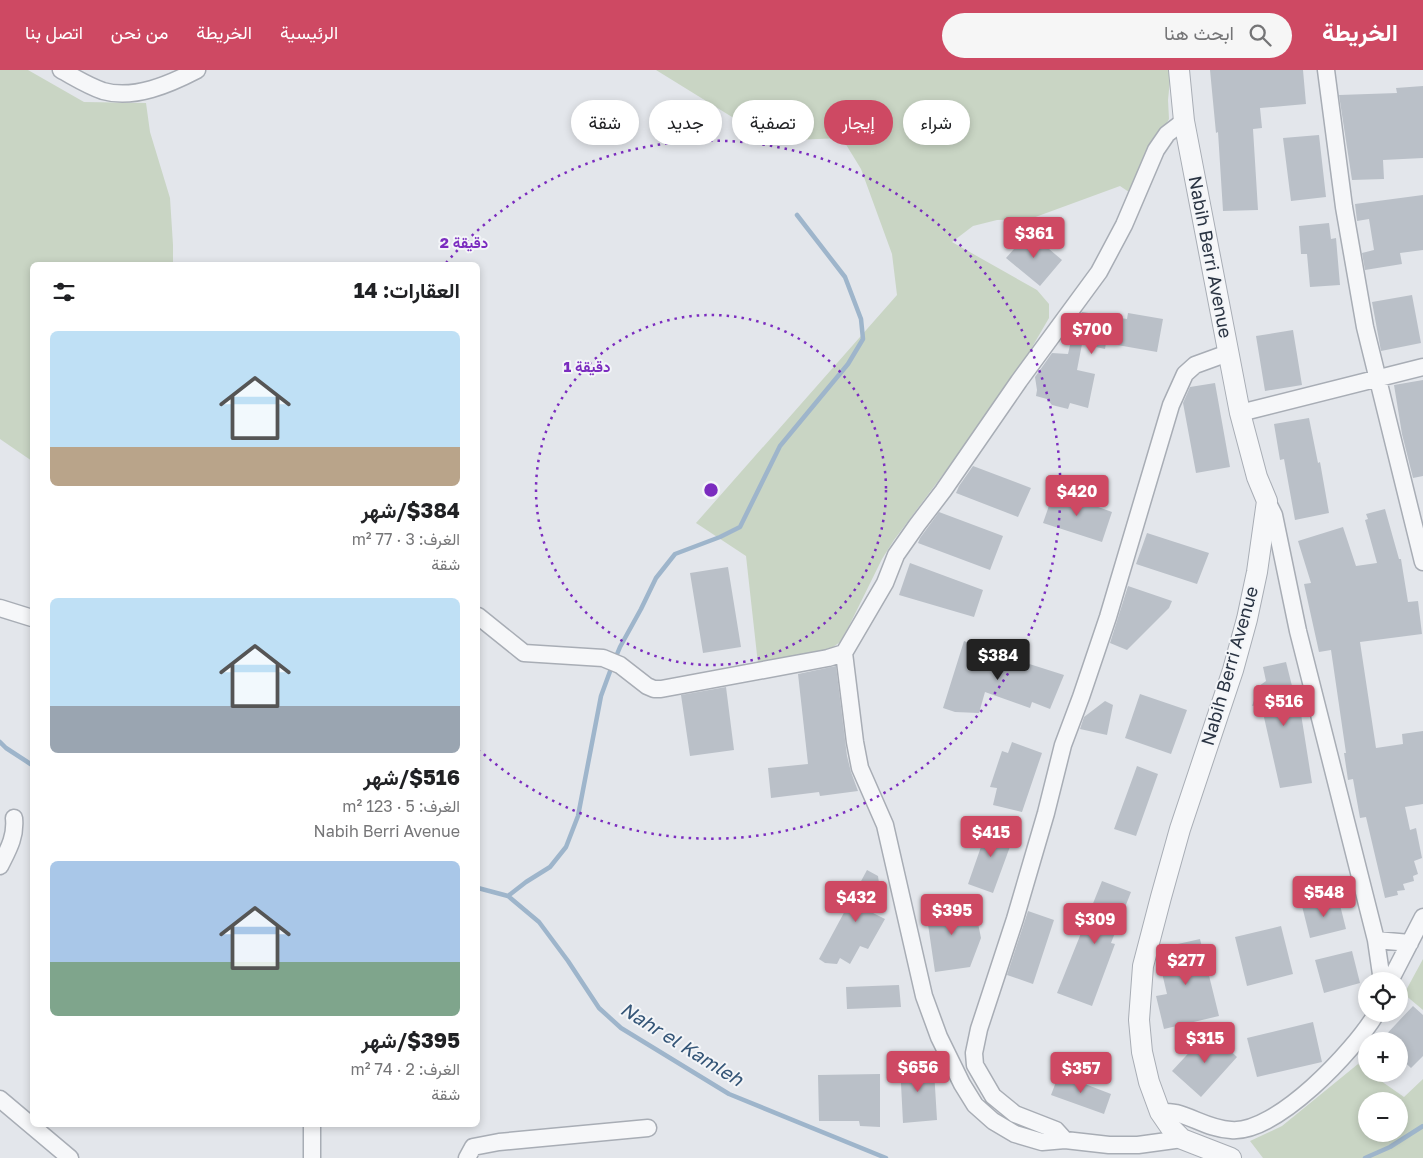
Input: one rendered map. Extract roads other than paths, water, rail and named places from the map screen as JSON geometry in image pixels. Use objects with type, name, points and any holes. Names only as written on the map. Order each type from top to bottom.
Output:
[{"type":"street","points":[[61,70],[104,91],[124,94],[148,90],[197,70]]},
{"type":"street","name":"Nabih Berri Avenue","points":[[1180,70],[1184,121],[1240,413],[1258,477],[1267,501],[1258,572],[1247,619],[1233,670],[1180,829],[1144,966],[1139,1020],[1142,1052],[1149,1082],[1160,1112],[1171,1128],[1182,1139],[1231,1158]]},
{"type":"street","points":[[1326,70],[1346,216],[1366,327],[1423,562]]},
{"type":"street","points":[[1182,1139],[1167,1143],[1138,1145],[1109,1145],[1065,1140],[1042,1142],[1015,1134],[993,1120],[975,1105],[962,1084],[939,1037],[924,996],[885,825],[860,768],[844,653],[884,583],[896,555],[1099,272],[1124,225],[1156,150],[1166,134],[1184,121]]},
{"type":"street","points":[[1065,1140],[1056,1130],[1015,1114],[992,1096],[975,1065],[974,1053],[978,1029],[1015,918],[1046,813],[1063,744],[1108,617],[1171,404],[1185,374],[1195,365],[1228,353]]},
{"type":"street","points":[[1240,413],[1423,367]]},
{"type":"street","points":[[1267,501],[1274,515],[1298,631],[1376,940],[1381,972]]},
{"type":"street","points":[[0,608],[30,617]]},
{"type":"street","points":[[480,618],[524,653],[602,658],[620,665],[647,686],[654,689],[828,658],[844,653]]},
{"type":"street","points":[[0,866],[13,841],[14,818]]},
{"type":"street","points":[[1395,972],[1423,917]]},
{"type":"street","points":[[1376,940],[1410,943]]},
{"type":"street","points":[[1160,1112],[1176,1113],[1205,1125],[1232,1131],[1251,1129],[1270,1120],[1295,1101],[1352,1048],[1370,1022]]},
{"type":"street","points":[[0,1098],[30,1124]]},
{"type":"street","points":[[34,1127],[70,1158]]},
{"type":"street","points":[[312,1127],[312,1158]]},
{"type":"street","points":[[467,1158],[473,1147],[499,1142],[648,1128]]},
{"type":"waterway","points":[[615,659],[656,578],[675,554],[720,537],[740,527],[780,446],[848,364],[863,339],[861,319],[845,277],[797,215]]},
{"type":"waterway","points":[[508,896],[550,867],[566,847],[578,816],[601,696],[612,666]]},
{"type":"waterway","name":"Nahr el Kamleh","points":[[0,742],[30,764]]},
{"type":"waterway","name":"Nahr el Kamleh","points":[[480,889],[508,896],[539,922],[599,1008],[621,1028],[729,1094],[886,1158]]},
{"type":"waterway","name":"Nahr el Kamleh","points":[[1365,1158],[1390,1147],[1423,1126]]}]
